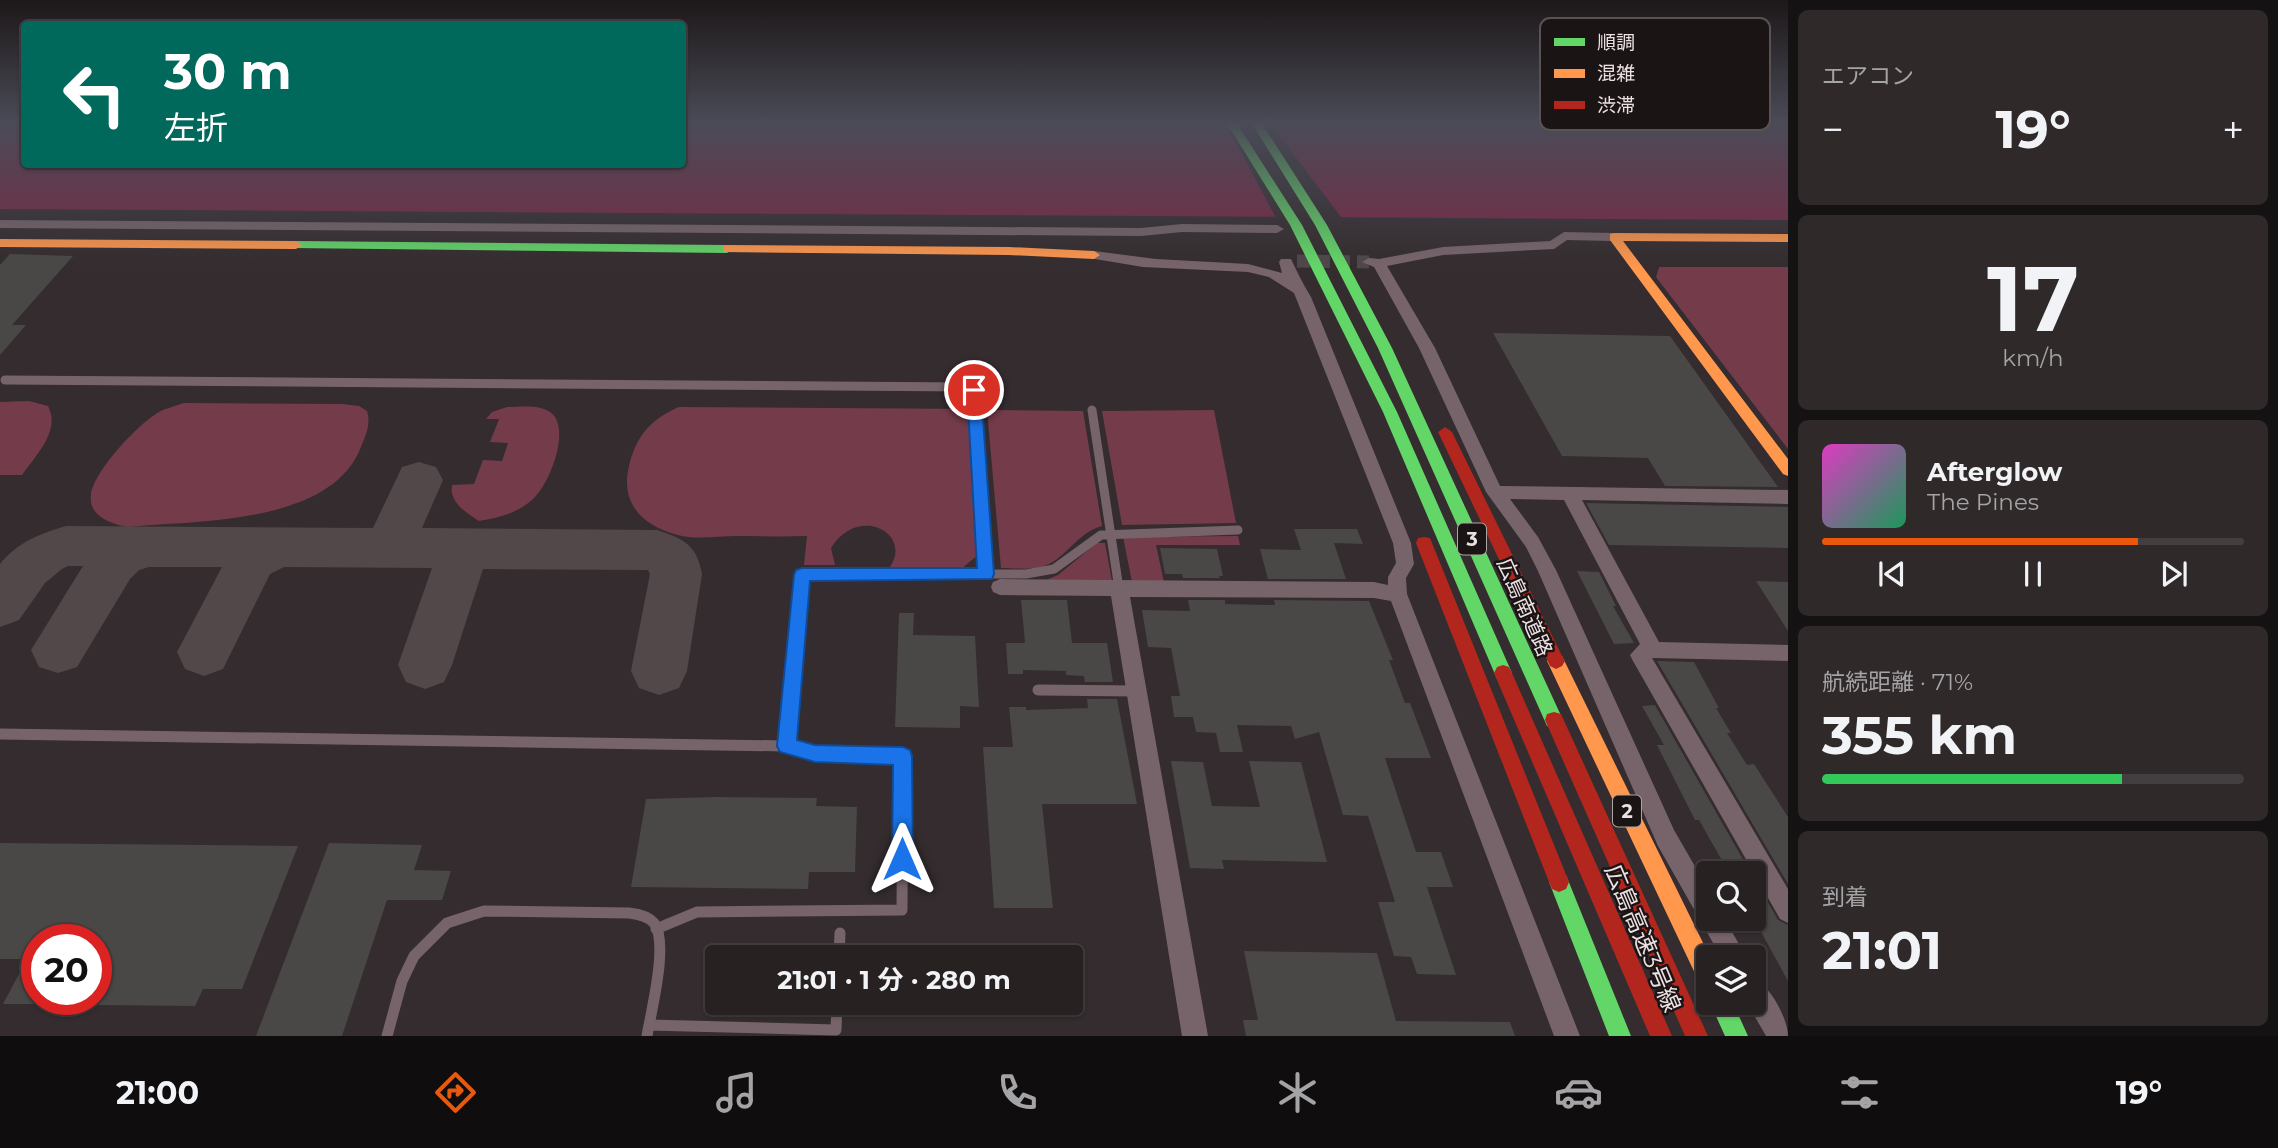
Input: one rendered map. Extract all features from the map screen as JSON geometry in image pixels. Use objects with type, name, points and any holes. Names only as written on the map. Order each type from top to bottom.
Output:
[{"type":"main road","name":"3","points":[[1262,170],[1296,225],[1356,346]]},
{"type":"main road","name":"広島南道路","points":[[1297,170],[1329,225],[1615,856]]},
{"type":"main road","points":[[1329,225],[1371,266]]},
{"type":"main road","points":[[1614,237],[1788,238]]},
{"type":"main road","points":[[1614,237],[1788,470]]},
{"type":"main road","points":[[0,243],[995,251],[1094,255]]},
{"type":"main road","points":[[1356,346],[1369,409]]},
{"type":"main road","name":"広島高速3号線","points":[[1356,346],[1390,411],[1661,1036]]},
{"type":"main road","points":[[1437,415],[1549,645]]},
{"type":"main road","points":[[1416,523],[1620,1036]]},
{"type":"main road","name":"2","points":[[1549,645],[1696,951]]},
{"type":"main road","name":"広島高速3号線","points":[[1615,856],[1696,1036]]},
{"type":"main road","points":[[1727,1015],[1738,1036]]},
{"type":"street","points":[[0,224],[1141,233],[1182,228],[1277,229]]},
{"type":"street","points":[[1614,237],[1564,236],[1555,244],[1443,251],[1371,266],[1433,360],[1495,492],[1540,556],[1666,838],[1696,890]]},
{"type":"street","points":[[1094,255],[1291,262],[1288,271],[1304,297],[1406,554],[1405,564],[1397,577],[1398,594],[1567,1036]]},
{"type":"street","points":[[1094,255],[1181,265],[1247,267],[1283,279],[1304,297]]},
{"type":"street","points":[[1495,492],[1788,497]]},
{"type":"street","points":[[1569,492],[1653,650]]},
{"type":"street","points":[[993,581],[1119,589],[1374,590],[1398,594]]},
{"type":"street","points":[[1119,589],[1195,1036]]},
{"type":"street","points":[[1549,645],[1564,660],[1591,671]]},
{"type":"street","points":[[1788,653],[1653,650],[1643,651],[1640,655],[1788,911]]},
{"type":"street","points":[[1766,1012],[1780,1036]]},
{"type":"lane","points":[[5,380],[968,387],[976,396],[993,581]]},
{"type":"lane","points":[[1092,410],[1119,589]]},
{"type":"lane","points":[[787,746],[802,575],[993,581],[1054,569],[1094,538],[1111,533],[1238,530]]},
{"type":"lane","points":[[1038,690],[1136,691]]},
{"type":"lane","points":[[0,734],[787,746],[815,754],[903,756],[902,910],[697,912],[656,929]]},
{"type":"lane","points":[[387,1036],[402,981],[414,956],[447,923],[484,912],[644,915],[653,922],[660,951],[648,1030],[836,1030],[837,1015]]},
{"type":"lane","points":[[840,933],[840,945]]},
{"type":"shaded area","points":[[0,170],[1788,170],[1788,220],[0,209]]},
{"type":"shaded area","points":[[1659,267],[1788,267],[1788,449],[1656,277]]},
{"type":"shaded area","points":[[29,401],[48,406],[51,415],[49,434],[22,475],[0,475],[0,402]]},
{"type":"shaded area","points":[[184,403],[359,406],[367,411],[368,425],[361,447],[345,473],[322,491],[292,505],[259,514],[224,519],[128,527],[102,518],[93,508],[91,495],[108,461],[150,418]]},
{"type":"shaded area","points":[[507,407],[535,407],[550,412],[556,419],[559,430],[556,456],[546,481],[533,499],[508,514],[479,521],[453,497],[452,485],[474,484],[483,460],[502,461],[508,443],[490,442],[499,419],[486,419],[492,412]]},
{"type":"shaded area","points":[[679,407],[973,409],[978,555],[961,569],[890,567],[895,555],[889,534],[868,526],[855,528],[842,535],[831,548],[835,565],[804,565],[807,536],[692,537],[654,526],[644,519],[631,502],[627,479],[629,466],[636,446],[646,430],[660,417]]},
{"type":"shaded area","points":[[987,410],[1083,411],[1102,526],[1085,534],[1057,559],[1041,567],[1001,568]]},
{"type":"shaded area","points":[[1214,410],[1236,523],[1122,525],[1102,411]]},
{"type":"shaded area","points":[[1238,536],[1240,545],[1156,545],[1164,582],[1132,582],[1123,537]]},
{"type":"shaded area","points":[[1097,543],[1105,543],[1112,581],[1046,580],[1058,575]]},
{"type":"pier","points":[[1251,170],[1306,170],[1344,221],[1277,220]]},
{"type":"building","points":[[10,254],[73,256],[12,325],[26,325],[0,355],[0,265]]},
{"type":"building","points":[[1493,333],[1670,336],[1778,487],[1665,486],[1648,458],[1562,456]]},
{"type":"building","points":[[1586,503],[1788,507],[1788,548],[1609,545]]},
{"type":"building","points":[[1294,529],[1357,529],[1363,544],[1334,543],[1346,579],[1268,579],[1260,549],[1301,550]]},
{"type":"building","points":[[1160,548],[1217,549],[1223,576],[1183,578],[1182,574],[1165,574]]},
{"type":"building","points":[[1577,571],[1599,572],[1616,606],[1613,606],[1634,643],[1614,644]]},
{"type":"building","points":[[1756,581],[1788,582],[1788,631]]},
{"type":"building","points":[[1021,600],[1067,600],[1072,643],[1107,643],[1113,682],[1085,682],[1084,676],[1066,675],[1066,671],[1023,670],[1023,674],[1008,674],[1006,643],[1025,643]]},
{"type":"building","points":[[1188,600],[1225,600],[1225,604],[1268,605],[1275,605],[1274,600],[1369,601],[1393,660],[1389,660],[1405,703],[1410,703],[1431,758],[1385,758],[1416,852],[1441,852],[1453,887],[1427,887],[1456,975],[1417,974],[1411,957],[1394,956],[1378,902],[1395,902],[1368,816],[1343,815],[1319,732],[1295,739],[1291,726],[1237,725],[1243,752],[1220,752],[1216,733],[1196,732],[1193,717],[1174,717],[1171,696],[1180,696],[1171,648],[1148,647],[1142,610],[1190,611]]},
{"type":"building","points":[[899,613],[914,613],[913,635],[975,636],[979,707],[960,706],[960,728],[895,727]]},
{"type":"building","points":[[1657,661],[1694,662],[1731,733],[1727,733],[1747,765],[1754,764],[1788,817],[1788,884]]},
{"type":"building","points":[[1087,699],[1117,699],[1137,804],[1042,804],[1053,908],[994,908],[983,747],[1013,747],[1009,707],[1026,707],[1026,710],[1088,708]]},
{"type":"building","points":[[1655,705],[1744,861],[1722,861],[1699,820],[1695,820],[1657,745],[1664,745],[1642,706]]},
{"type":"building","points":[[1171,761],[1203,762],[1212,806],[1260,807],[1249,761],[1301,762],[1327,862],[1222,860],[1224,869],[1190,868]]},
{"type":"building","points":[[817,798],[816,806],[857,807],[855,872],[809,872],[808,889],[631,887],[646,799]]},
{"type":"building","points":[[0,843],[298,846],[242,989],[203,989],[195,1006],[112,1005],[112,924],[21,924],[21,959],[0,959]]},
{"type":"building","points":[[329,843],[422,845],[414,870],[451,871],[442,900],[387,900],[342,1036],[256,1036]]},
{"type":"building","points":[[1766,899],[1778,920],[1788,925],[1788,981],[1761,931],[1766,931]]},
{"type":"building","points":[[1244,951],[1377,953],[1396,1021],[1510,1022],[1515,1036],[1246,1036],[1243,1020],[1258,1020]]},
{"type":"building","points":[[21,970],[21,1004],[3,1004]]},
{"type":"taxiway","points":[[389,548],[419,480]]},
{"type":"taxiway","points":[[0,605],[27,568],[54,549],[66,546],[450,549]]},
{"type":"taxiway","points":[[58,650],[112,564],[121,556],[146,547]]},
{"type":"taxiway","points":[[204,652],[252,560],[277,548]]},
{"type":"taxiway","points":[[425,665],[460,561],[455,551],[450,549]]},
{"type":"taxiway","points":[[450,549],[657,550],[674,561],[676,574],[659,671]]},
{"type":"tunnel","points":[[1297,261],[1369,262]]},
{"type":"traffic: fast","points":[[1262,170],[1296,225],[1390,412],[1503,673]]},
{"type":"traffic: fast","points":[[1287,170],[1321,225],[1385,348],[1554,720]]},
{"type":"traffic: fast","points":[[296,245],[727,249]]},
{"type":"traffic: fast","points":[[1559,882],[1620,1036]]},
{"type":"traffic: fast","points":[[1727,1015],[1737,1036]]},
{"type":"traffic: slow","points":[[1788,238],[1614,237],[1788,470]]},
{"type":"traffic: slow","points":[[0,243],[296,245]]},
{"type":"traffic: slow","points":[[727,249],[1009,251],[1094,255]]},
{"type":"traffic: slow","points":[[1556,661],[1696,951]]},
{"type":"traffic: jam","points":[[1445,432],[1556,661]]},
{"type":"traffic: jam","points":[[1424,543],[1559,882]]},
{"type":"traffic: jam","points":[[1503,673],[1661,1036]]},
{"type":"traffic: jam","points":[[1554,720],[1697,1036]]},
{"type":"route","points":[[902,859],[903,756],[815,754],[787,746],[802,575],[986,574],[974,390]]}]
